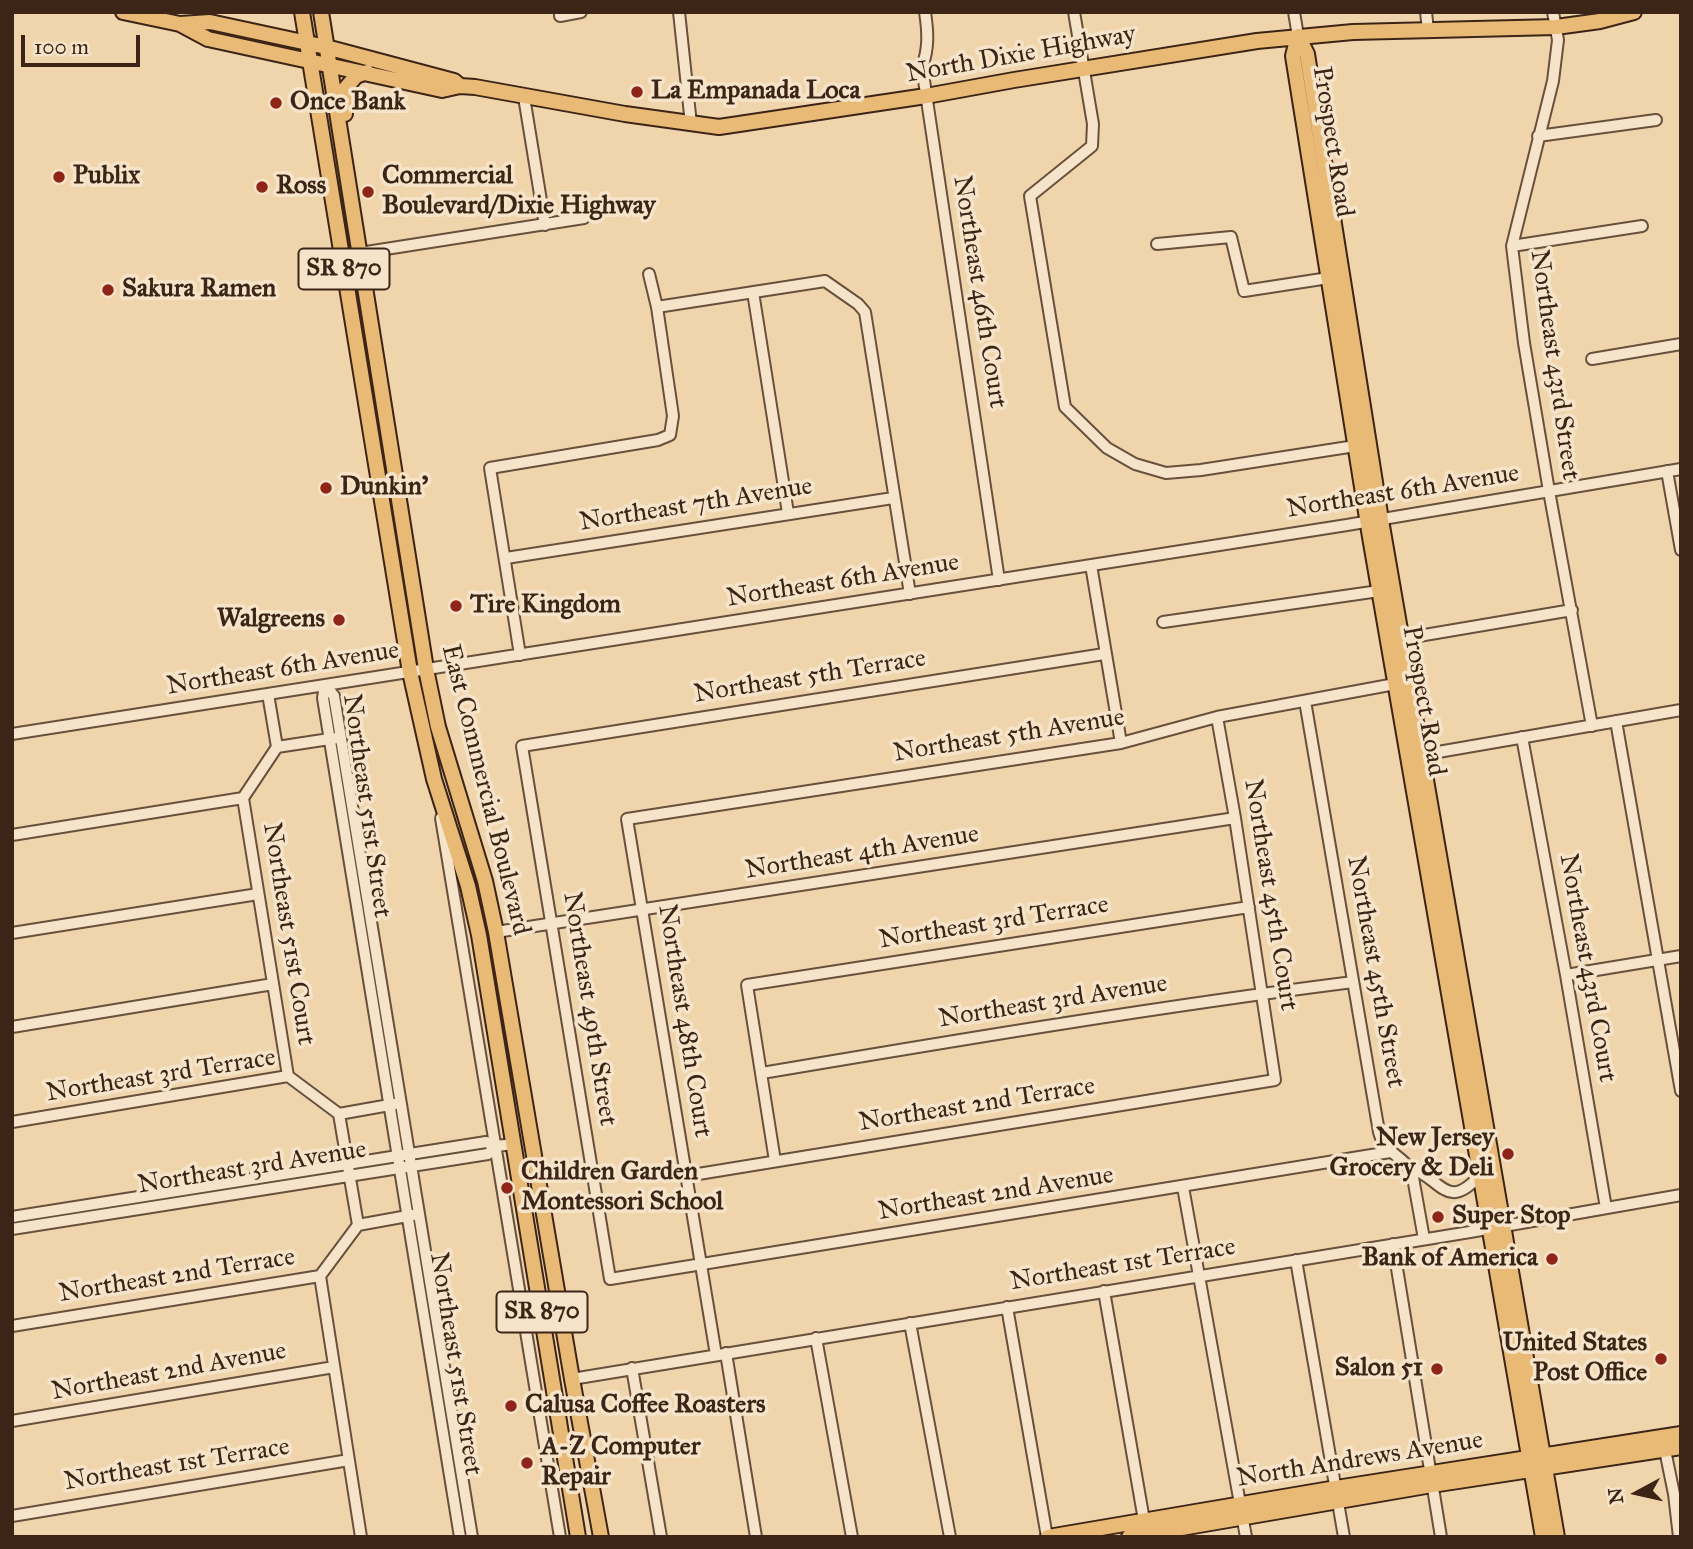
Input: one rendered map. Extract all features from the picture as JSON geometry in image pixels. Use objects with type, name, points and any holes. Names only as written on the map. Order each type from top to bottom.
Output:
[{"type":"main road","name":"North Dixie Highway","points":[[123,12],[180,24],[210,22],[326,47],[454,81],[460,86]]},
{"type":"main road","points":[[277,37],[291,26],[300,12]]},
{"type":"main road","name":"East Commercial Boulevard","points":[[300,12],[410,672],[434,779],[468,886],[481,944],[578,1537]]},
{"type":"main road","name":"East Commercial Boulevard","points":[[321,12],[426,670],[438,727],[485,881],[496,932],[601,1537]]},
{"type":"main road","name":"North Dixie Highway","points":[[180,24],[208,39],[442,90],[460,86],[719,127],[926,96],[1199,49],[1298,36],[1428,30],[1554,20],[1600,21],[1634,12]]},
{"type":"main road","name":"Prospect Road","points":[[1298,36],[1307,54],[1355,446],[1401,639],[1415,756],[1538,1463]]},
{"type":"main road","points":[[339,128],[345,119],[345,89],[356,76],[367,72]]},
{"type":"main road","points":[[334,208],[343,216],[349,240],[354,250],[360,253]]},
{"type":"main road","points":[[341,252],[355,268],[363,313],[371,322]]},
{"type":"main road","name":"Prospect Road","points":[[1335,277],[1374,521],[1379,591],[1395,684],[1415,756]]},
{"type":"main road","points":[[355,339],[366,354],[379,419],[387,426]]},
{"type":"main road","points":[[370,430],[379,436],[383,443],[394,508],[403,523]]},
{"type":"main road","points":[[460,859],[471,866],[485,920],[496,932]]},
{"type":"main road","points":[[481,944],[493,951],[503,1008],[512,1019]]},
{"type":"main road","name":"Prospect Road","points":[[1456,992],[1481,1174],[1497,1227]]},
{"type":"main road","points":[[499,1053],[509,1063],[519,1123],[524,1132],[531,1136]]},
{"type":"main road","points":[[514,1144],[526,1156],[538,1224],[547,1233]]},
{"type":"main road","points":[[540,1303],[550,1311],[560,1367],[572,1379]]},
{"type":"main road","points":[[554,1382],[565,1392],[574,1435],[583,1444]]},
{"type":"main road","name":"North Andrews Avenue","points":[[1048,1537],[1146,1530],[1337,1494],[1538,1463],[1681,1434]]},
{"type":"main road","name":"North Andrews Avenue","points":[[1538,1463],[1681,1447]]},
{"type":"main road","points":[[1538,1463],[1544,1537]]},
{"type":"main road","points":[[1538,1463],[1557,1537]]},
{"type":"main road","name":"North Andrews Avenue","points":[[1129,1537],[1146,1530]]},
{"type":"street","points":[[560,14],[581,12]]},
{"type":"street","points":[[679,12],[691,124]]},
{"type":"street","name":"Northeast 46th Court","points":[[925,12],[927,53],[922,68],[999,580]]},
{"type":"street","points":[[1074,12],[1093,124],[1092,146],[1030,196],[1065,407],[1107,447],[1135,464],[1166,473],[1355,446]]},
{"type":"street","points":[[1294,12],[1298,36]]},
{"type":"street","points":[[1426,12],[1428,30]]},
{"type":"street","name":"Northeast 43rd Street","points":[[1554,20],[1558,40],[1553,81],[1512,246],[1524,342],[1592,726]]},
{"type":"street","points":[[524,97],[545,225]]},
{"type":"street","points":[[1538,136],[1656,120]]},
{"type":"street","points":[[360,253],[584,218]]},
{"type":"street","points":[[1512,246],[1642,226]]},
{"type":"street","points":[[1157,244],[1231,237],[1244,291],[1335,277]]},
{"type":"street","points":[[520,655],[490,468],[658,440],[670,435],[673,416],[657,307],[649,274]]},
{"type":"street","points":[[657,307],[825,281],[858,304],[865,312],[910,594]]},
{"type":"street","points":[[753,292],[788,513]]},
{"type":"street","points":[[1592,359],[1681,344]]},
{"type":"street","name":"Northeast 6th Avenue","points":[[12,734],[1374,521],[1681,469]]},
{"type":"street","points":[[1667,471],[1681,550]]},
{"type":"street","name":"Northeast 7th Avenue","points":[[506,558],[893,498]]},
{"type":"street","points":[[1091,565],[1121,743]]},
{"type":"street","points":[[1163,622],[1379,591]]},
{"type":"street","points":[[1401,639],[1572,610]]},
{"type":"street","name":"Northeast 5th Terrace","points":[[522,746],[1104,654]]},
{"type":"street","name":"Northeast 5th Avenue","points":[[627,819],[1121,743],[1217,717],[1395,684]]},
{"type":"street","name":"Northeast 51st Street","points":[[326,685],[323,698],[335,738],[376,952],[394,1104]]},
{"type":"street","points":[[12,835],[243,798],[278,747],[268,694]]},
{"type":"street","name":"Northeast 45th Street","points":[[1305,701],[1379,1132],[1384,1146],[1408,1167]]},
{"type":"street","points":[[1415,756],[1681,710]]},
{"type":"street","name":"Northeast 45th Court","points":[[1217,717],[1236,818],[1275,1080]]},
{"type":"street","points":[[1616,721],[1681,1091]]},
{"type":"street","name":"Northeast 43rd Court","points":[[1522,737],[1606,1208]]},
{"type":"street","points":[[278,747],[335,738]]},
{"type":"street","name":"Northeast 51st Street","points":[[335,738],[364,954],[413,1215],[460,1537]]},
{"type":"street","name":"Northeast 49th Street","points":[[522,746],[610,1279]]},
{"type":"street","points":[[434,779],[560,1537]]},
{"type":"street","name":"Northeast 51st Court","points":[[243,798],[288,1076]]},
{"type":"street","name":"Northeast 4th Avenue","points":[[496,932],[1236,818]]},
{"type":"street","name":"Northeast 48th Court","points":[[627,819],[701,1266],[721,1354],[755,1537]]},
{"type":"street","points":[[12,933],[258,894]]},
{"type":"street","name":"Northeast 3rd Terrace","points":[[762,1073],[747,985],[1249,906]]},
{"type":"street","points":[[462,945],[481,944]]},
{"type":"street","points":[[364,954],[376,952]]},
{"type":"street","points":[[1566,975],[1681,956]]},
{"type":"street","name":"Northeast 3rd Avenue","points":[[762,1073],[1263,993],[1353,982]]},
{"type":"street","points":[[12,1027],[273,984]]},
{"type":"street","points":[[762,1073],[775,1161]]},
{"type":"street","name":"Northeast 3rd Terrace","points":[[12,1122],[288,1076],[339,1114]]},
{"type":"street","name":"Northeast 2nd Terrace","points":[[686,1176],[1275,1080]]},
{"type":"street","points":[[394,1104],[339,1114],[348,1170],[358,1225],[413,1215]]},
{"type":"street","name":"Northeast 3rd Avenue","points":[[12,1217],[348,1170],[404,1161],[486,1142],[496,1146],[514,1144]]},
{"type":"street","name":"Northeast 2nd Avenue","points":[[610,1279],[1390,1152]]},
{"type":"street","points":[[1408,1167],[1452,1192],[1466,1189],[1481,1174]]},
{"type":"street","points":[[1408,1167],[1413,1176],[1424,1239]]},
{"type":"street","name":"Northeast 3rd Avenue","points":[[12,1230],[138,1210],[348,1170]]},
{"type":"street","points":[[1183,1187],[1246,1537]]},
{"type":"street","name":"Northeast 1st Terrace","points":[[572,1379],[1681,1195]]},
{"type":"street","points":[[136,1198],[138,1210]]},
{"type":"street","name":"Northeast 51st Street","points":[[413,1215],[450,1391],[472,1537]]},
{"type":"street","name":"Northeast 2nd Terrace","points":[[12,1326],[320,1276],[358,1225]]},
{"type":"street","points":[[1393,1244],[1441,1537]]},
{"type":"street","points":[[1296,1260],[1343,1537]]},
{"type":"street","points":[[320,1276],[360,1537]]},
{"type":"street","points":[[1104,1291],[1146,1530]]},
{"type":"street","points":[[1007,1307],[1048,1537]]},
{"type":"street","points":[[910,1323],[950,1537]]},
{"type":"street","points":[[816,1338],[852,1537]]},
{"type":"street","name":"Northeast 2nd Avenue","points":[[12,1422],[334,1367]]},
{"type":"street","points":[[632,1368],[661,1537]]},
{"type":"street","points":[[535,1385],[554,1382]]},
{"type":"street","points":[[437,1393],[450,1391]]},
{"type":"street","points":[[1665,1450],[1679,1537]]},
{"type":"street","name":"Northeast 1st Terrace","points":[[12,1516],[349,1460]]},
{"type":"green space","points":[[326,700],[332,700],[407,1156],[485,1144],[486,1151],[409,1164],[469,1537],[463,1537],[400,1165],[12,1227],[12,1220],[399,1158]]},
{"type":"place","name":"La Empanada Loca","points":[[637,92]]},
{"type":"place","name":"Once Bank","points":[[276,103]]},
{"type":"place","name":"Publix","points":[[59,177]]},
{"type":"place","name":"Ross","points":[[262,187]]},
{"type":"place","name":"Commercial Boulevard/Dixie Highway","points":[[368,192]]},
{"type":"place","name":"Sakura Ramen","points":[[108,290]]},
{"type":"place","name":"Dunkin'","points":[[326,488]]},
{"type":"place","name":"Tire Kingdom","points":[[456,606]]},
{"type":"place","name":"Walgreens","points":[[339,620]]},
{"type":"place","name":"New Jersey Grocery & Deli","points":[[1508,1154]]},
{"type":"place","name":"Children Garden Montessori School","points":[[507,1188]]},
{"type":"place","name":"Super Stop","points":[[1438,1217]]},
{"type":"place","name":"Bank of America","points":[[1552,1259]]},
{"type":"place","name":"United States Post Office","points":[[1661,1359]]},
{"type":"place","name":"Salon 51","points":[[1437,1369]]},
{"type":"place","name":"Calusa Coffee Roasters","points":[[511,1406]]},
{"type":"place","name":"A-Z Computer Repair","points":[[527,1463]]}]
